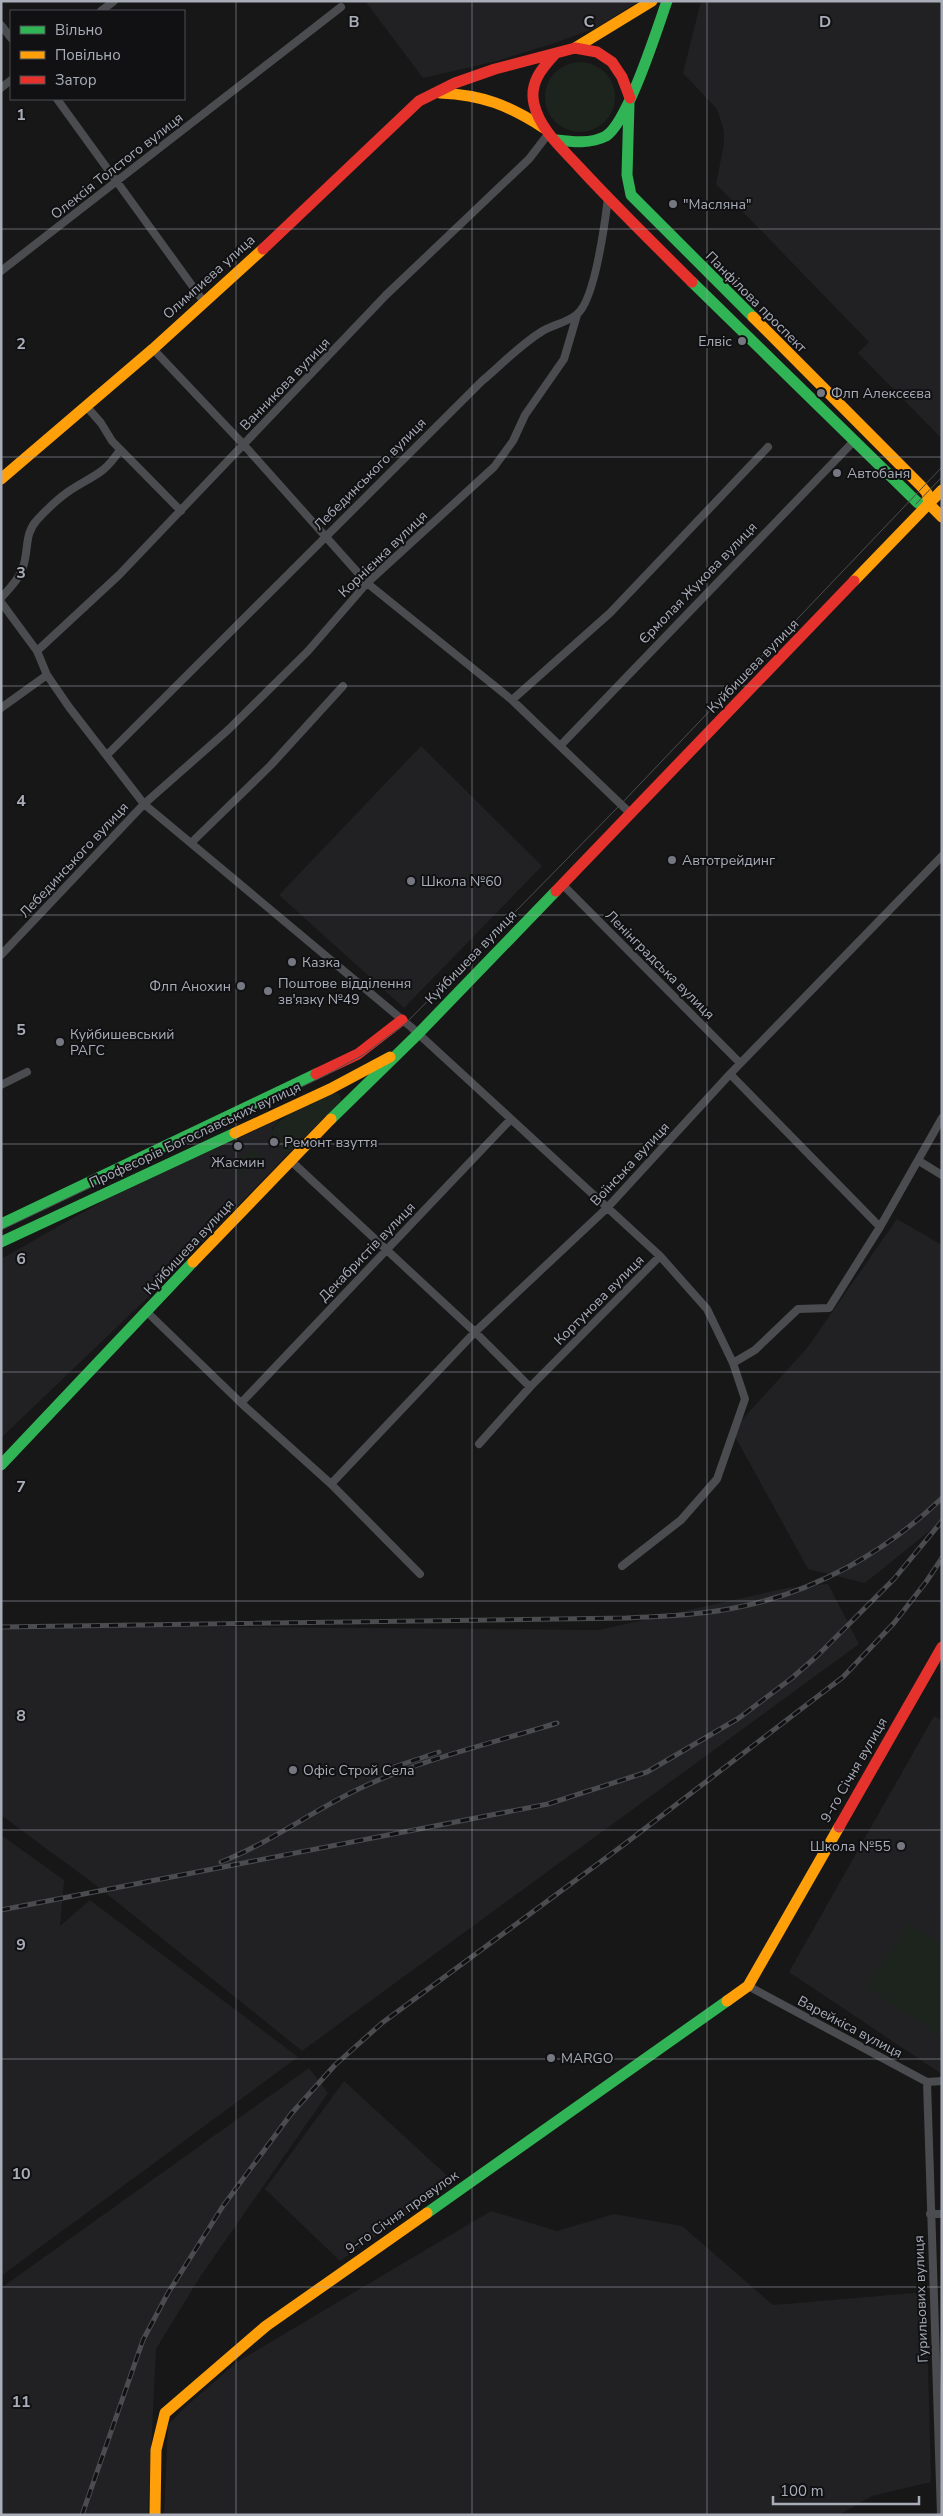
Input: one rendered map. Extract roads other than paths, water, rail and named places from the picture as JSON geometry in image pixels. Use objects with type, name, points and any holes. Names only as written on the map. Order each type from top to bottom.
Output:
[{"type":"main road","points":[[652,1],[575,48],[555,54],[540,72],[533,91],[534,104],[550,133],[608,198],[918,503],[928,498]]},
{"type":"main road","points":[[433,92],[466,93],[502,102],[550,133],[586,143],[600,139],[616,126],[629,101],[667,1]]},
{"type":"main road","points":[[575,48],[588,49],[609,58],[619,68],[629,101]]},
{"type":"main road","name":"Олимпиева улица","points":[[1,479],[153,349],[303,213],[419,101],[433,92],[478,76],[555,54]]},
{"type":"main road","name":"Панфілова проспект","points":[[629,101],[627,175],[631,196],[928,498],[942,516]]},
{"type":"main road","name":"Куйбишева вулиця","points":[[1,1465],[61,1400],[148,1313],[290,1160],[418,1034],[631,814],[928,498],[942,490]]},
{"type":"main road","points":[[1,1224],[358,1054],[402,1020]]},
{"type":"main road","name":"Професорів Богославських вулиця","points":[[1,1242],[330,1089],[400,1051]]},
{"type":"main road","name":"9-го Січня вулиця","points":[[748,1986],[942,1647]]},
{"type":"main road","name":"9-го Січня провулок","points":[[155,2515],[157,2440],[159,2425],[165,2413],[266,2326],[748,1986]]},
{"type":"street","points":[[102,10],[114,1]]},
{"type":"street","name":"Олексія Толстого вулиця","points":[[1,270],[117,183],[341,8]]},
{"type":"street","points":[[1,26],[10,37]]},
{"type":"street","points":[[58,100],[204,302]]},
{"type":"street","name":"Ванникова вулиця","points":[[37,651],[119,575],[386,295],[529,159],[550,133]]},
{"type":"street","points":[[577,315],[590,289],[597,266],[604,236],[608,198]]},
{"type":"street","name":"Лебединського вулиця","points":[[107,756],[482,381],[541,332],[577,315]]},
{"type":"street","name":"Корнієнка вулиця","points":[[144,804],[228,730],[308,651],[367,583],[494,467],[513,441],[525,415],[564,359],[577,315]]},
{"type":"street","points":[[153,349],[244,445],[367,583],[512,700],[631,814]]},
{"type":"street","points":[[86,406],[120,450],[181,511]]},
{"type":"street","name":"Єрмолая Жукова вулиця","points":[[561,745],[854,441]]},
{"type":"street","points":[[512,700],[610,613],[768,447]]},
{"type":"street","points":[[1,598],[23,569],[27,552],[27,537],[35,522],[77,486],[94,478],[110,464],[120,450]]},
{"type":"street","points":[[1,602],[37,651],[47,675],[144,804],[418,1034],[660,1256]]},
{"type":"street","points":[[1,708],[47,675]]},
{"type":"street","points":[[191,842],[271,765],[342,686]]},
{"type":"street","name":"Лебединського вулиця","points":[[1,955],[144,804]]},
{"type":"street","name":"Воїнська вулиця","points":[[331,1484],[475,1332],[607,1208],[730,1074],[942,856]]},
{"type":"street","name":"Ленінградська вулиця","points":[[562,884],[740,1064]]},
{"type":"street","points":[[1,1085],[27,1072]]},
{"type":"street","points":[[730,1074],[880,1227]]},
{"type":"street","points":[[733,1363],[755,1350],[798,1309],[828,1308],[880,1227],[942,1118]]},
{"type":"street","name":"Декабристів вулиця","points":[[241,1403],[510,1120]]},
{"type":"street","points":[[290,1160],[475,1332],[530,1387]]},
{"type":"street","points":[[918,1161],[942,1175]]},
{"type":"street","name":"Кортунова вулиця","points":[[479,1444],[530,1387],[660,1256],[707,1309],[733,1363],[745,1399],[717,1479],[681,1520],[622,1566]]},
{"type":"street","points":[[148,1313],[241,1403],[331,1484],[420,1574]]},
{"type":"street","name":"Варейкіса вулиця","points":[[748,1986],[926,2082]]},
{"type":"street","points":[[926,2082],[942,2081]]},
{"type":"street","name":"Гурильових вулиця","points":[[926,2082],[941,2515]]},
{"type":"street","points":[[930,2214],[942,2214]]},
{"type":"tram line","points":[[1,1230],[324,1076],[363,1055],[406,1023],[620,805],[942,467]]},
{"type":"tram line","points":[[916,504],[942,477]]},
{"type":"railway","points":[[1,1627],[626,1618],[711,1612],[767,1600],[822,1580],[874,1552],[921,1517],[942,1498]]},
{"type":"railway","points":[[1,1910],[548,1804],[647,1772],[739,1718],[792,1678],[817,1656],[894,1579],[942,1521]]},
{"type":"railway","points":[[82,2515],[143,2340],[168,2293],[223,2206],[291,2114],[335,2065],[382,2023],[622,1846],[843,1677],[894,1623],[942,1558]]},
{"type":"railway","points":[[221,1862],[258,1845],[329,1804],[388,1776],[436,1759],[557,1723]]},
{"type":"railway","points":[[394,1767],[439,1752]]},
{"type":"place","name":"\"Масляна\"","points":[[673,204]]},
{"type":"place","name":"Елвіс","points":[[742,341]]},
{"type":"place","name":"Флп Алексєєва","points":[[821,393]]},
{"type":"place","name":"Автобаня","points":[[837,473]]},
{"type":"place","name":"Автотрейдинг","points":[[672,860]]},
{"type":"place","name":"Школа №60","points":[[411,881]]},
{"type":"place","name":"Казка","points":[[292,962]]},
{"type":"place","name":"Флп Анохин","points":[[241,986]]},
{"type":"place","name":"Поштове відділення зв'язку №49","points":[[268,991]]},
{"type":"place","name":"Куйбишевський РАГС","points":[[60,1042]]},
{"type":"place","name":"Ремонт взуття","points":[[274,1142]]},
{"type":"place","name":"Жасмин","points":[[238,1146]]},
{"type":"place","name":"Офіс Строй Села","points":[[293,1770]]},
{"type":"place","name":"Школа №55","points":[[901,1846]]},
{"type":"place","name":"MARGO","points":[[551,2058]]}]
